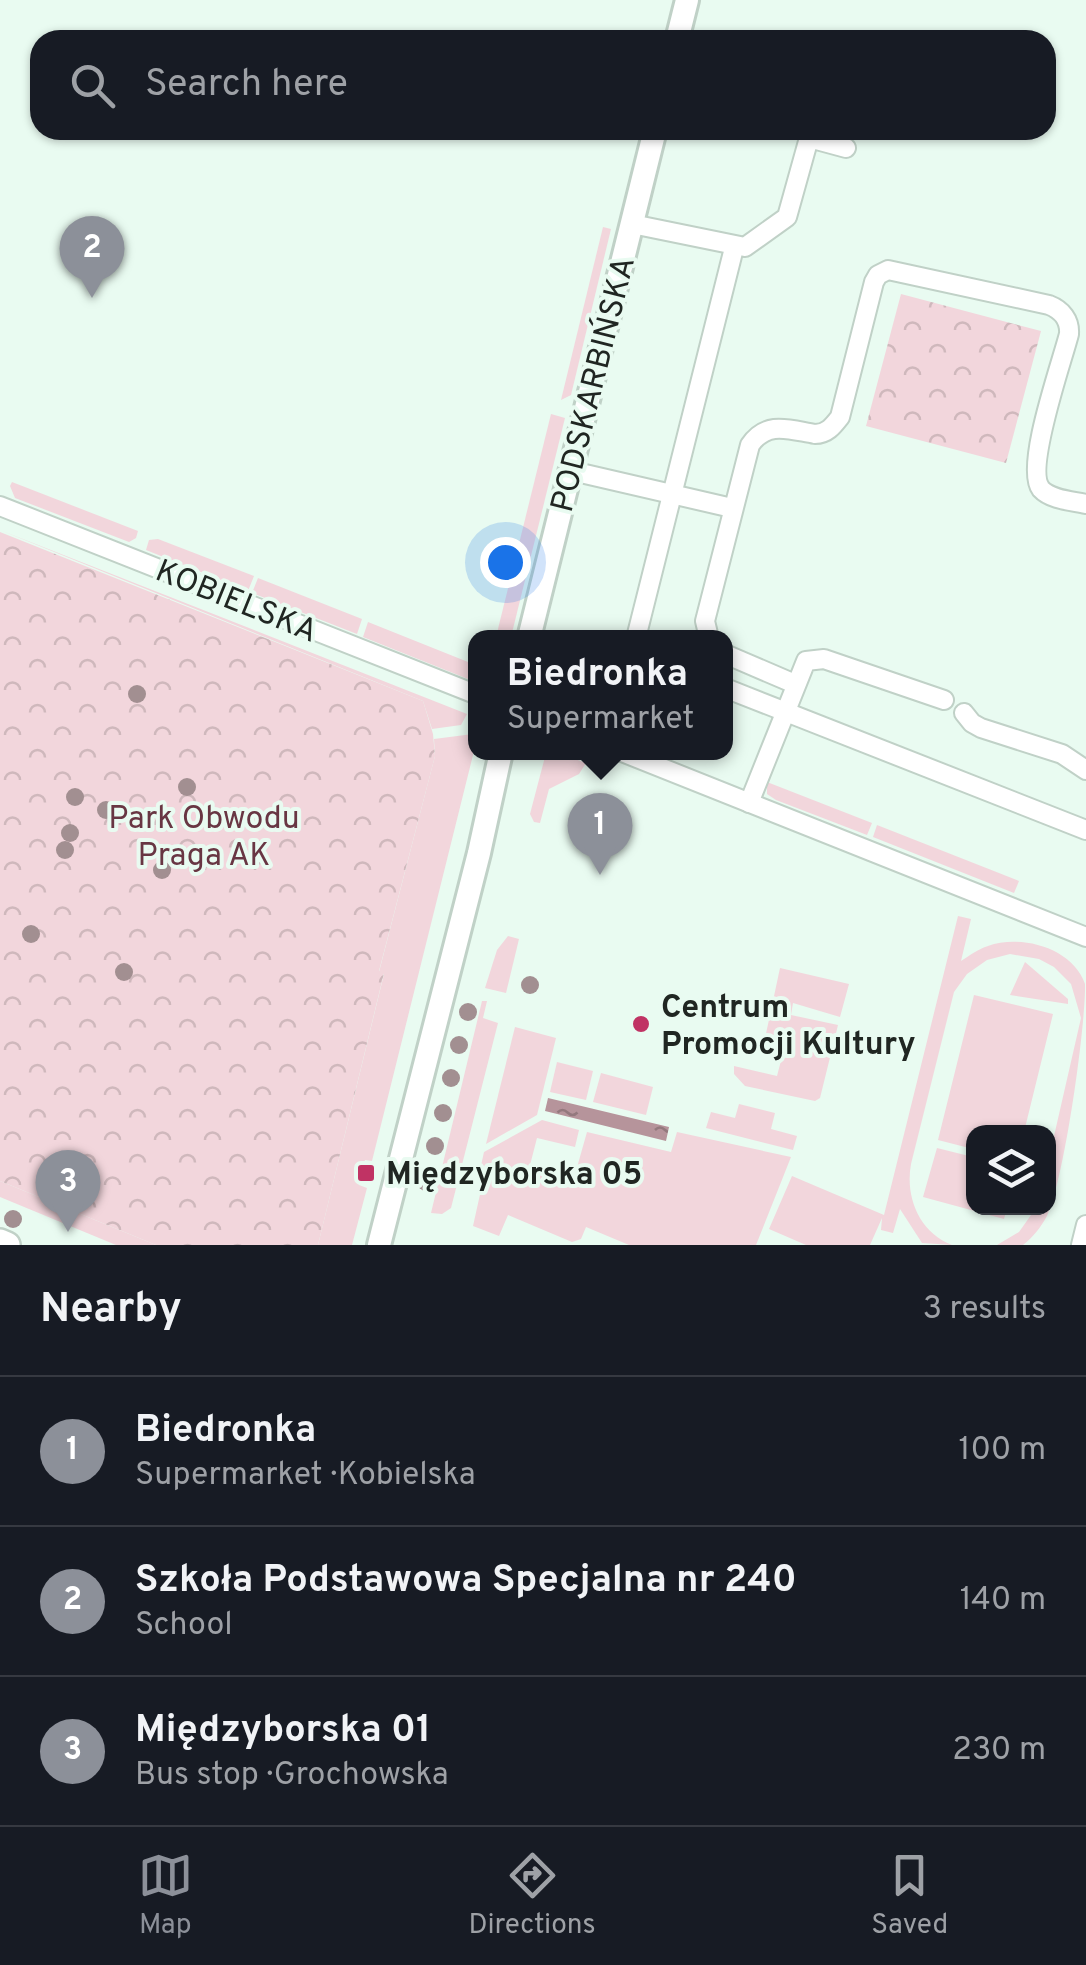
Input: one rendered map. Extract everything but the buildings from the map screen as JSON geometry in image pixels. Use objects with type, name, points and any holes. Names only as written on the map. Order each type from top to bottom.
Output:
[{"type":"main road","points":[[0,1242],[7,1245]]},
{"type":"street","points":[[680,30],[687,0]]},
{"type":"street","name":"PODSKARBIŃSKA","points":[[531,630],[653,140]]},
{"type":"street","points":[[632,224],[734,248],[752,244],[788,218],[809,140]]},
{"type":"street","points":[[817,140],[846,148]]},
{"type":"street","points":[[638,630],[734,248]]},
{"type":"street","points":[[707,630],[705,621],[746,452],[762,431],[782,428],[822,434],[840,417],[874,282],[882,272],[893,269],[1049,305],[1064,315],[1069,334],[1038,453],[1036,478],[1051,496],[1086,504]]},
{"type":"street","points":[[572,471],[732,508]]},
{"type":"street","name":"KOBIELSKA","points":[[0,506],[468,691]]},
{"type":"street","points":[[733,657],[795,684]]},
{"type":"street","points":[[749,803],[806,661],[817,658],[944,700]]},
{"type":"street","points":[[733,691],[1086,830]]},
{"type":"street","points":[[964,713],[981,728],[1062,754],[1086,770]]},
{"type":"street","points":[[379,1245],[499,760]]},
{"type":"street","points":[[642,760],[1086,937]]},
{"type":"green space","points":[[603,227],[611,229],[571,395],[561,400]]},
{"type":"green space","points":[[901,294],[1041,331],[1006,463],[866,426]]},
{"type":"green space","points":[[551,414],[565,418],[513,630],[498,630]]},
{"type":"green space","points":[[12,482],[138,531],[136,538],[129,542],[15,498]]},
{"type":"green space","points":[[0,530],[467,714],[461,725],[432,729],[423,701]]},
{"type":"green space","name":"Park Obwodu Praga AK","points":[[0,532],[423,701],[435,756],[379,971],[384,973],[318,1245],[156,1245],[0,1181]]},
{"type":"green space","points":[[158,539],[254,576],[248,591],[146,550],[149,540]]},
{"type":"green space","points":[[258,578],[362,619],[357,634],[252,593]]},
{"type":"green space","points":[[368,622],[468,662],[468,679],[363,637]]},
{"type":"green space","points":[[468,735],[468,760],[472,760],[372,1161],[365,1160],[359,1185],[367,1188],[352,1245],[318,1245],[384,974],[379,972],[435,756],[434,739]]},
{"type":"green space","points":[[544,760],[586,763],[579,774],[549,789],[540,823],[534,822],[530,814]]},
{"type":"green space","points":[[767,782],[872,823],[867,835],[776,800],[767,794]]},
{"type":"green space","points":[[877,825],[1019,881],[1014,893],[873,837]]},
{"type":"green space","points":[[958,916],[971,919],[961,961],[1001,943],[1030,943],[1058,953],[1079,972],[1085,984],[1078,1064],[1056,1187],[1056,1127],[1081,1018],[1071,984],[1054,967],[1039,959],[1010,954],[987,960],[967,974],[954,992],[911,1164],[910,1189],[917,1212],[931,1232],[952,1245],[922,1243],[900,1209],[893,1233],[881,1230],[882,1218],[870,1245],[806,1245],[769,1229],[792,1176],[884,1215]]},
{"type":"green space","points":[[508,936],[519,939],[506,993],[485,988],[497,950]]},
{"type":"green space","points":[[1025,962],[1068,999],[1068,1004],[1010,995]]},
{"type":"green space","points":[[780,968],[849,984],[840,1017],[793,1003],[791,1015],[838,1025],[820,1098],[815,1101],[745,1086],[734,1074],[734,1066],[777,1076],[784,1049],[764,1043]]},
{"type":"green space","points":[[974,995],[1053,1014],[1026,1125],[966,1125],[966,1147],[938,1140]]},
{"type":"green space","points":[[482,1001],[487,1001],[483,1018],[498,1023],[451,1208],[442,1214],[431,1213]]},
{"type":"green space","points":[[515,1027],[556,1038],[537,1115],[486,1144]]},
{"type":"green space","points":[[557,1062],[593,1071],[586,1100],[550,1092]]},
{"type":"green space","points":[[601,1073],[653,1087],[646,1115],[593,1102]]},
{"type":"green space","points":[[739,1104],[775,1113],[771,1129],[797,1136],[793,1150],[706,1128],[711,1112],[735,1118]]},
{"type":"green space","points":[[542,1120],[579,1130],[575,1147],[537,1138],[529,1169],[572,1185],[587,1132],[671,1152],[677,1132],[791,1157],[756,1245],[629,1245],[586,1227],[581,1239],[572,1242],[508,1215],[499,1236],[473,1226],[485,1172],[480,1170],[484,1152]]},
{"type":"green space","points":[[937,1148],[966,1155],[966,1209],[923,1197]]},
{"type":"green space","points":[[0,1181],[156,1245],[116,1245],[0,1197]]},
{"type":"green space","points":[[1031,1215],[1047,1215],[1023,1245],[997,1245],[1019,1232]]},
{"type":"water","points":[[548,1098],[669,1127],[666,1141],[545,1111]]},
{"type":"place","name":"Szkoła Podstawowa Specjalna nr 240","points":[[92,298]]},
{"type":"place","name":"Biedronka","points":[[600,875]]},
{"type":"place","name":"Centrum Promocji Kultury","points":[[641,1024]]},
{"type":"place","name":"Międzyborska 05","points":[[366,1173]]},
{"type":"place","name":"Międzyborska 01","points":[[68,1232]]}]
